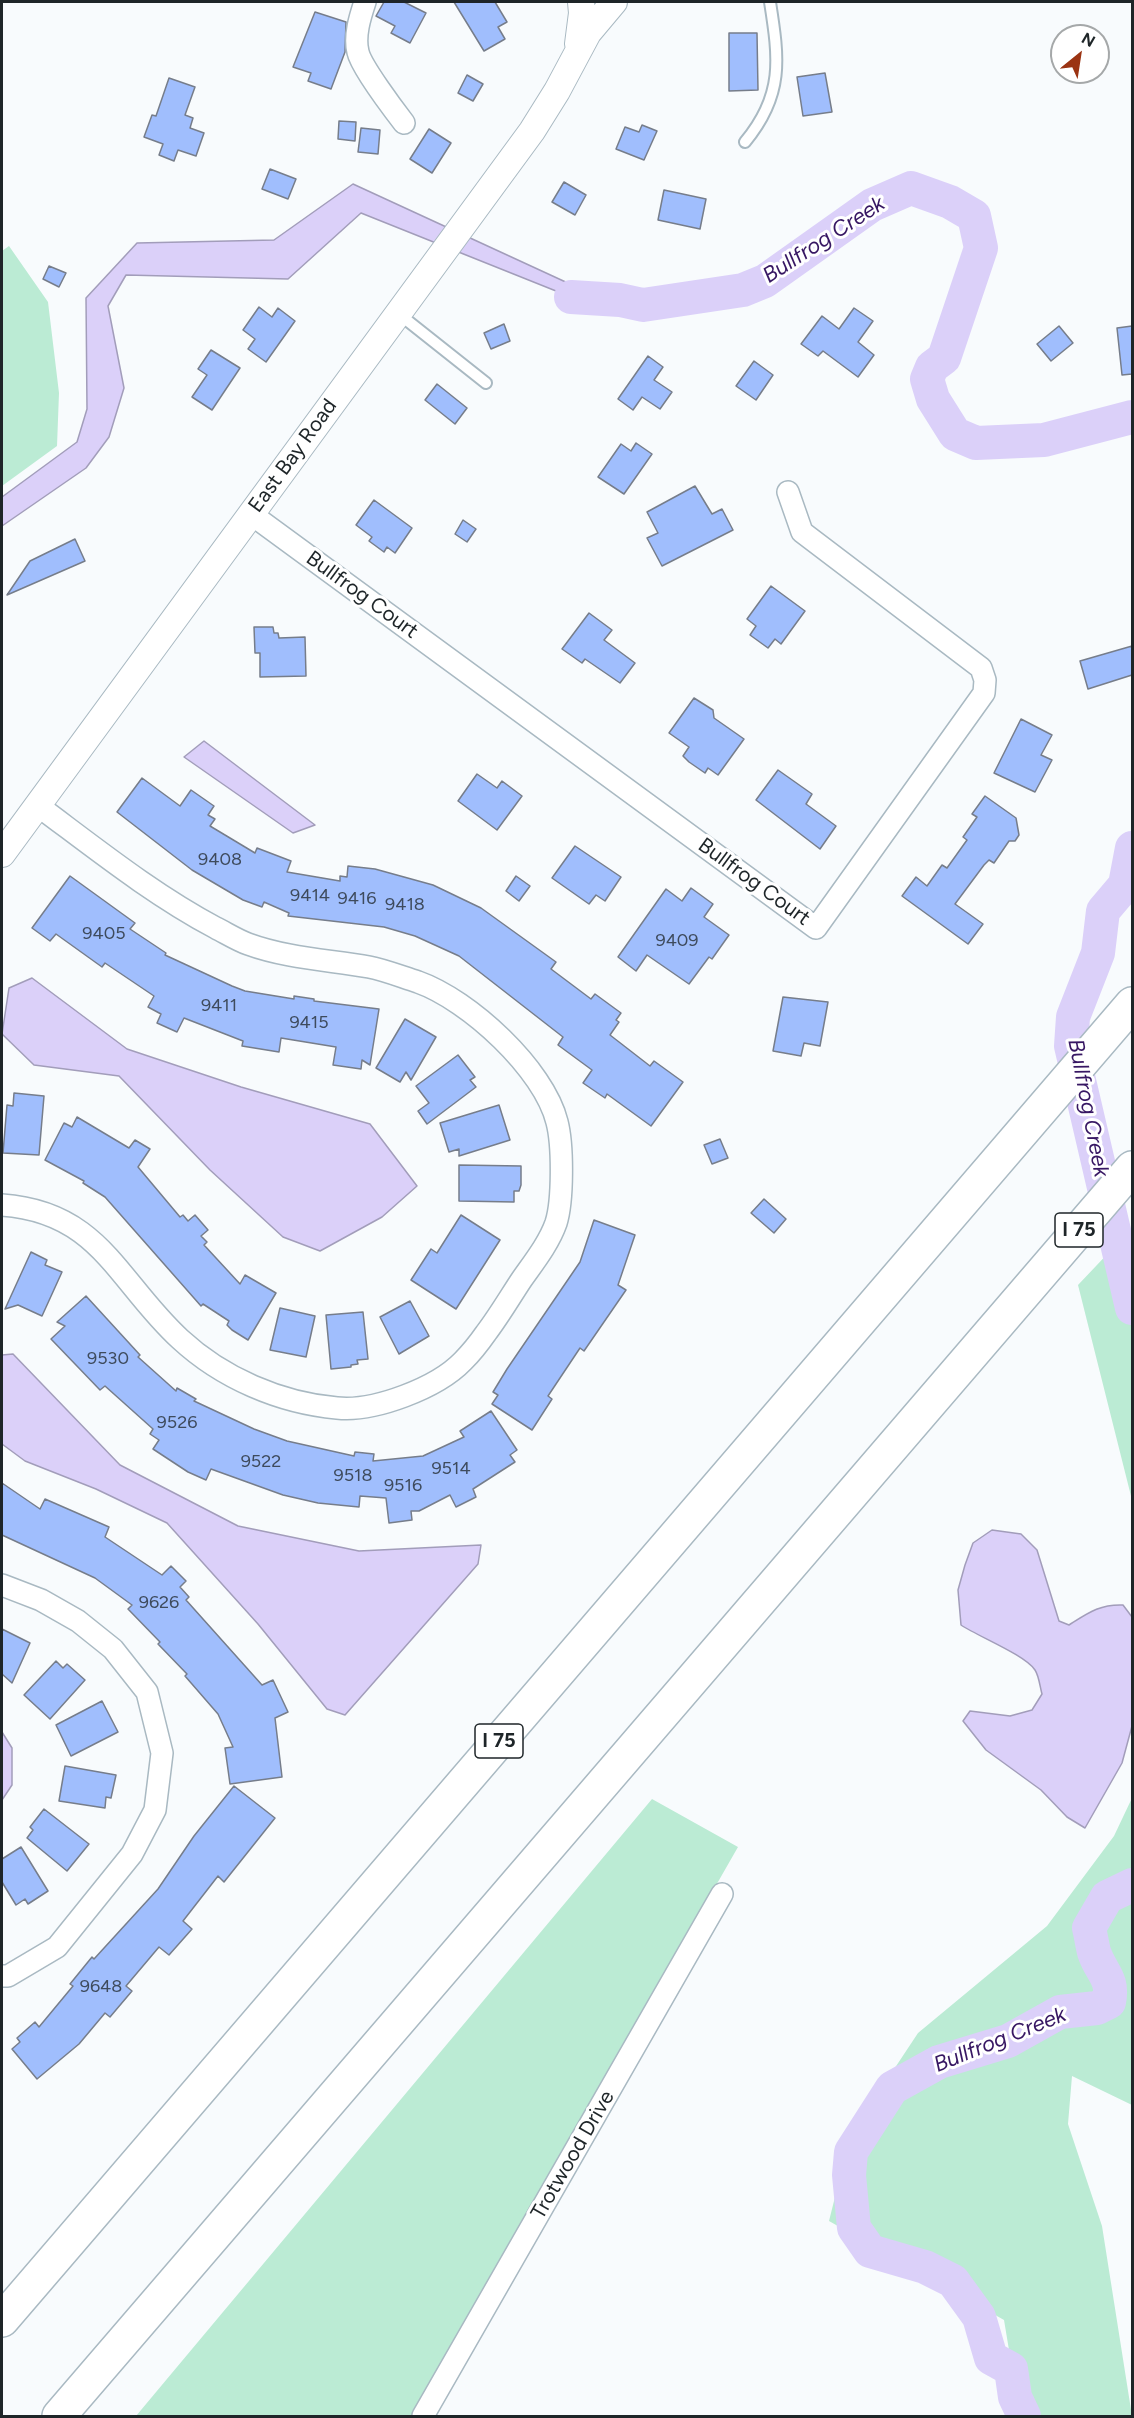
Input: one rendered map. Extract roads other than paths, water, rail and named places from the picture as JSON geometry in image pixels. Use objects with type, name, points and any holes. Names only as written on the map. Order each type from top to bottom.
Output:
[{"type":"highway","name":"I 75","points":[[2,2320],[1132,1004]]},
{"type":"highway","name":"I 75","points":[[59,2416],[1132,1168]]},
{"type":"street","points":[[365,2],[358,22],[358,53],[388,102],[404,123]]},
{"type":"street","name":"East Bay Road","points":[[576,53],[581,29],[581,2]]},
{"type":"street","name":"East Bay Road","points":[[2,854],[495,182],[550,104],[576,53],[596,22],[614,2]]},
{"type":"street","name":"Bullfrog Court","points":[[251,514],[816,928],[984,693],[985,680],[981,668],[802,532],[788,492]]},
{"type":"street","points":[[2,1205],[38,1210],[78,1229],[114,1263],[182,1341],[221,1370],[256,1388],[339,1409],[393,1401],[426,1386],[461,1364],[485,1334],[539,1254],[556,1223],[560,1190],[557,1121],[543,1089],[520,1060],[483,1022],[450,999],[422,984],[374,968],[297,956],[247,944],[178,908],[37,805]]},
{"type":"street","points":[[2,1585],[51,1605],[78,1621],[113,1649],[147,1692],[162,1753],[155,1810],[132,1854],[57,1947],[8,1976],[2,1976]]},
{"type":"street","name":"Trotwood Drive","points":[[423,2416],[722,1894]]},
{"type":"lane","points":[[745,142],[759,125],[776,86],[776,49],[770,2]]},
{"type":"lane","points":[[398,314],[486,382]]},
{"type":"waterway","name":"Bullfrog Creek","points":[[571,297],[620,300],[643,305],[743,290],[765,281],[872,205],[911,188],[950,202],[974,216],[981,248],[944,358],[932,367],[927,379],[933,399],[955,434],[976,443],[1044,440],[1132,417]]},
{"type":"waterway","name":"Bullfrog Creek","points":[[1132,848],[1125,885],[1103,911],[1098,953],[1073,1017],[1071,1046],[1132,1308]]},
{"type":"waterway","name":"Bullfrog Creek","points":[[1024,2416],[1015,2397],[1011,2369],[991,2358],[979,2317],[953,2281],[925,2267],[870,2251],[854,2228],[849,2175],[851,2152],[892,2088],[939,2062],[1008,2041],[1060,2012],[1097,2008],[1109,2002],[1110,1987],[1094,1952],[1089,1928],[1107,1897],[1132,1885]]}]
